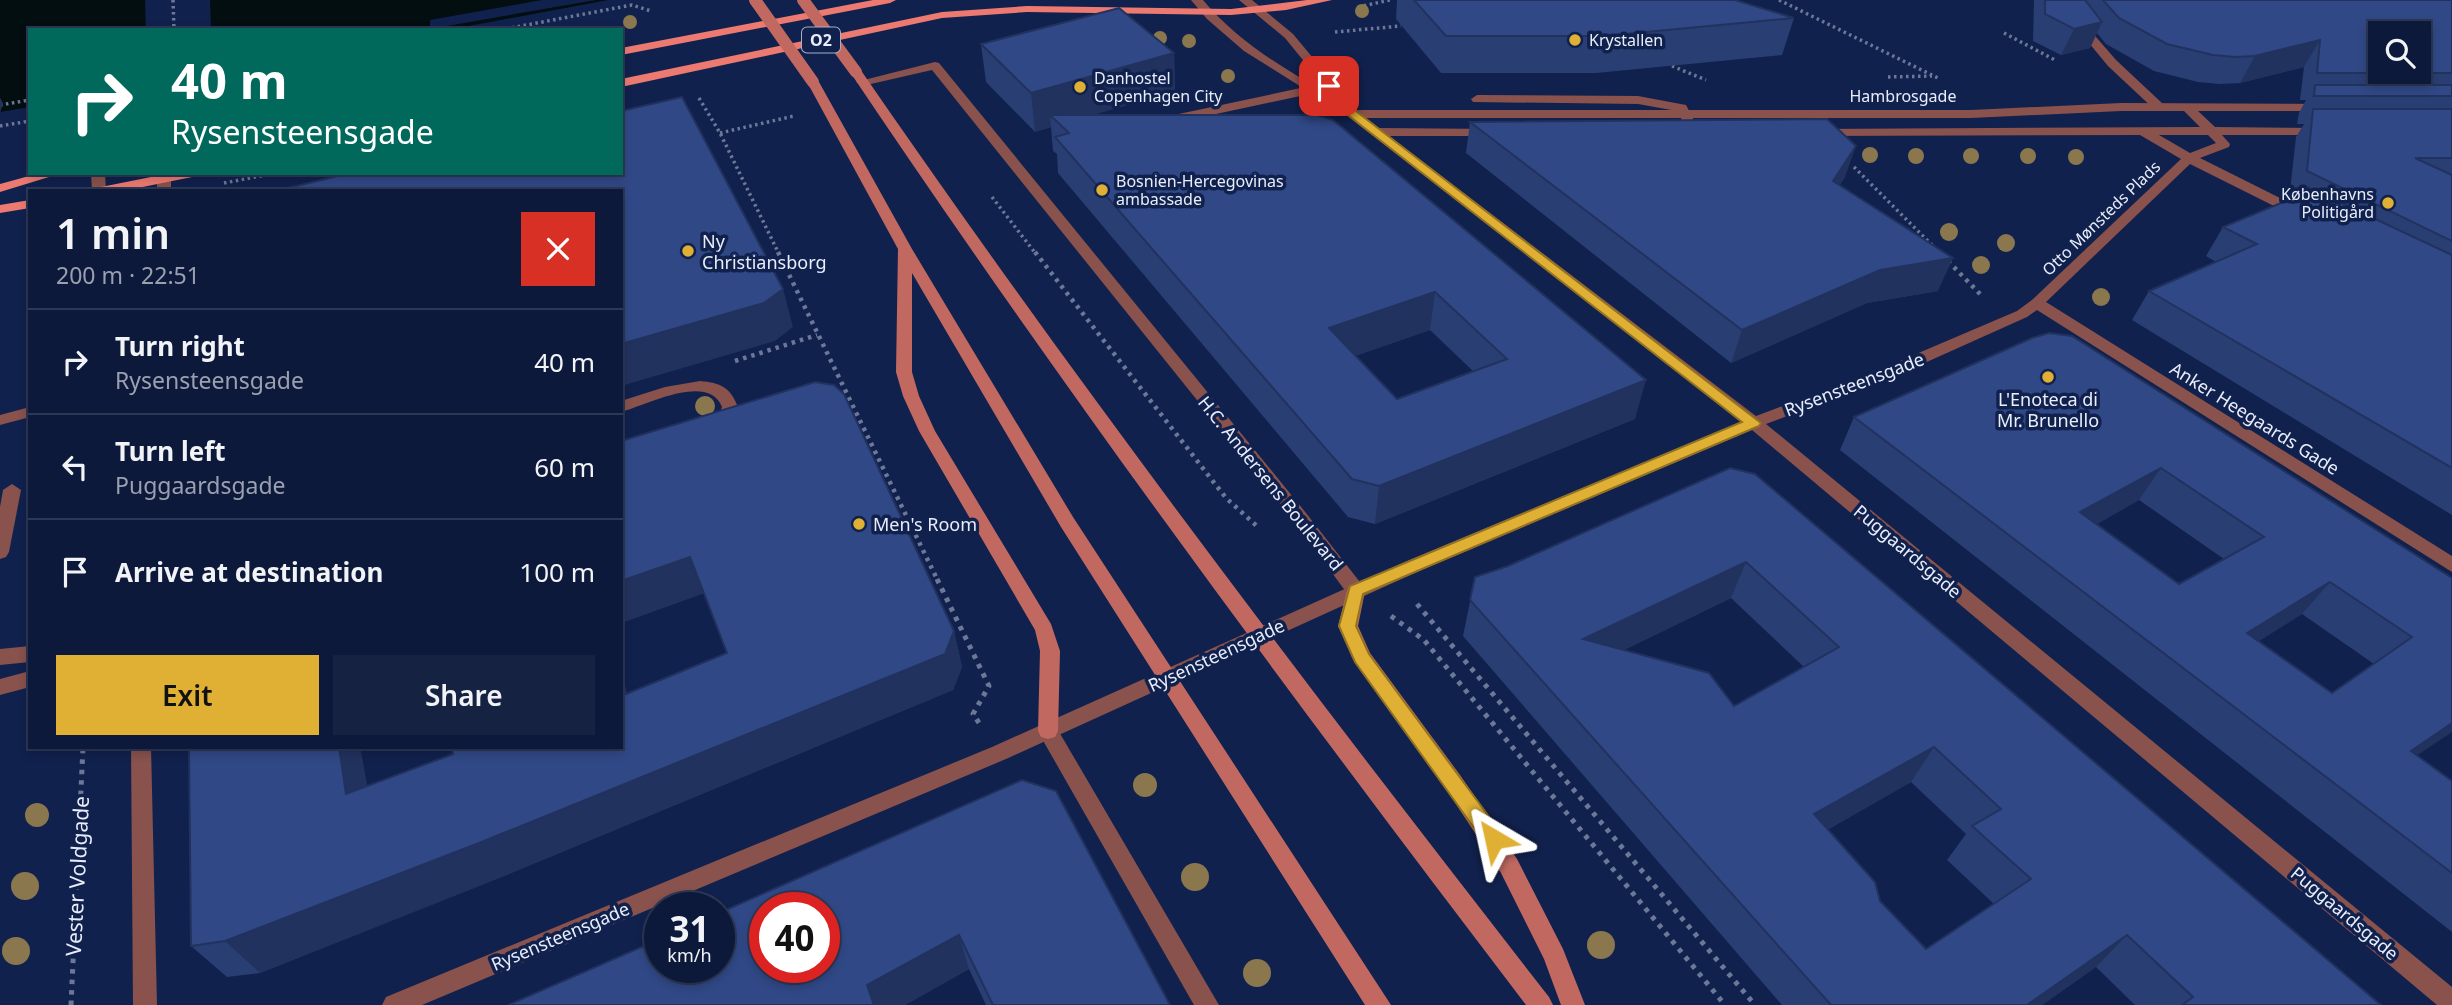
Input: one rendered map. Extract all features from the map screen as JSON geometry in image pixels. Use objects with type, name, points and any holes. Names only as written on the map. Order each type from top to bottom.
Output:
[{"type":"main road","name":"O2","points":[[623,52],[890,0]]},
{"type":"main road","name":"O2","points":[[623,83],[942,15],[1039,9],[1205,12],[1258,10],[1326,0]]},
{"type":"main road","points":[[0,188],[49,175]]},
{"type":"main road","points":[[113,189],[185,175]]},
{"type":"main road","points":[[0,209],[28,204]]},
{"type":"street","points":[[755,0],[813,82],[905,249],[1067,522],[1379,1005]]},
{"type":"street","points":[[803,0],[1257,636],[1541,1005]]},
{"type":"street","name":"Puggaardsgade","points":[[1198,0],[1205,12],[1237,38],[1312,90],[1353,114],[1754,423],[2452,1002]]},
{"type":"street","name":"Puggaardsgade","points":[[1245,0],[1289,36],[1353,114]]},
{"type":"street","points":[[2082,12],[2071,15],[2112,63],[2159,107]]},
{"type":"street","name":"H.C. Andersens Boulevard","points":[[859,77],[935,66],[1300,517],[1356,591]]},
{"type":"street","points":[[1155,124],[1329,86]]},
{"type":"street","points":[[1477,99],[1638,100],[1682,108],[1694,132]]},
{"type":"street","name":"Hambrosgade","points":[[1353,114],[1971,114],[2121,107],[2344,107]]},
{"type":"street","name":"Otto Mønsteds Plads","points":[[2121,107],[2142,131],[2189,158]]},
{"type":"street","points":[[2187,107],[2211,131]]},
{"type":"street","name":"Otto Mønsteds Plads","points":[[2037,303],[2189,158],[2224,144],[2211,131]]},
{"type":"street","name":"Hambrosgade","points":[[1813,132],[2330,131]]},
{"type":"street","points":[[1377,132],[1501,132]]},
{"type":"street","points":[[2189,158],[2308,218]]},
{"type":"street","points":[[905,249],[904,372],[927,432],[1044,629],[1050,651],[1048,730],[1207,1005]]},
{"type":"street","name":"Rysensteensgade","points":[[394,1005],[999,753],[1356,591],[1754,423],[1894,370],[2006,320],[2037,303]]},
{"type":"street","name":"Anker Heegaards Gade","points":[[2037,303],[2452,565]]},
{"type":"street","points":[[623,406],[688,386],[717,388],[725,393],[730,407],[726,418],[703,434]]},
{"type":"street","points":[[0,420],[28,413]]},
{"type":"street","points":[[0,552],[12,490]]},
{"type":"street","points":[[1356,591],[1348,626],[1362,657],[1494,839],[1559,959],[1573,1005]]},
{"type":"street","points":[[0,657],[28,654]]},
{"type":"street","points":[[0,687],[28,680]]},
{"type":"street","points":[[141,749],[145,1005]]},
{"type":"path","points":[[173,0],[174,28]]},
{"type":"path","points":[[630,0],[632,5]]},
{"type":"path","points":[[1779,0],[1942,80]]},
{"type":"path","points":[[511,28],[632,5],[652,12]]},
{"type":"path","points":[[2004,33],[2055,60]]},
{"type":"path","points":[[0,106],[28,100]]},
{"type":"path","points":[[702,103],[720,133],[989,686],[973,714],[999,753]]},
{"type":"path","points":[[720,133],[827,108]]},
{"type":"path","points":[[0,126],[28,121]]},
{"type":"path","points":[[1813,132],[1938,251]]},
{"type":"path","points":[[216,185],[266,175]]},
{"type":"path","points":[[1947,261],[2006,320]]},
{"type":"path","points":[[765,350],[817,335]]},
{"type":"path","points":[[837,403],[849,400]]},
{"type":"path","points":[[1356,591],[1424,640],[1725,1005]]},
{"type":"path","name":"Vester Voldgade","points":[[71,1005],[83,749]]},
{"type":"shaded area","points":[[0,0],[608,0],[458,28],[28,28],[28,107],[0,112]]},
{"type":"pier","points":[[145,0],[210,0],[211,28],[146,28]]},
{"type":"pier","points":[[542,0],[596,0],[436,28],[430,28],[430,20]]},
{"type":"building","points":[[1414,0],[1735,0],[1794,18],[1604,36],[1446,36]]},
{"type":"building","points":[[2045,0],[2085,0],[2102,22],[2074,29],[2045,14]]},
{"type":"building","points":[[2103,0],[2452,0],[2452,73],[2431,73],[2431,21],[2368,21],[2368,73],[2317,73],[2320,40],[2255,56],[2236,57],[2213,55],[2167,44],[2119,18]]},
{"type":"building","points":[[1119,8],[1174,53],[1031,93],[981,44]]},
{"type":"building","points":[[2315,85],[2452,85],[2452,96],[2314,96]]},
{"type":"building","name":"Ny Christiansborg","points":[[682,97],[783,289],[764,303],[623,343],[623,189],[284,189],[342,175],[623,175],[623,111]]},
{"type":"building","points":[[2313,109],[2452,109],[2452,158],[2415,158],[2452,175],[2452,241],[2307,171]]},
{"type":"building","points":[[1050,115],[1317,115],[1333,120],[1646,380],[1379,486],[1352,479],[1055,137],[1069,133]],"holes":[[[1435,292],[1507,359],[1397,399],[1329,328]]]},
{"type":"building","points":[[1827,119],[1856,146],[1833,181],[1953,258],[1880,270],[1742,330],[1470,122]]},
{"type":"building","points":[[2305,186],[2452,255],[2452,468],[2149,291],[2257,244],[2223,227],[2305,193]]},
{"type":"building","points":[[2049,333],[2072,336],[2452,578],[2452,723],[2411,751],[2452,781],[2452,873],[1854,417],[2032,338]],"holes":[[[2161,468],[2264,537],[2179,584],[2080,512]],[[2330,582],[2412,637],[2332,693],[2247,633]]]},
{"type":"building","points":[[815,382],[834,385],[844,394],[954,631],[945,654],[479,843],[225,941],[191,946],[189,749],[339,749],[346,794],[453,754],[452,749],[623,749],[623,695],[727,653],[690,557],[623,580],[623,440]]},
{"type":"building","points":[[1730,468],[1755,474],[2381,1005],[2182,1005],[2193,997],[2127,935],[2027,1005],[1831,1005],[1470,600],[1475,577],[1508,566]],"holes":[[[1746,562],[1839,647],[1734,706],[1709,673],[1583,639]],[[1934,747],[2001,809],[1972,826],[2031,879],[1926,949],[1880,901],[1875,882],[1814,814]]]},
{"type":"building","points":[[1022,780],[1056,791],[1170,1005],[993,1005],[959,935],[867,985],[874,1005],[508,1005],[644,946],[644,983],[735,983],[735,906],[749,900],[749,983],[840,983],[840,892],[767,892]]},
{"type":"place","name":"Krystallen","points":[[1575,40]]},
{"type":"place","name":"Danhostel Copenhagen City","points":[[1080,87]]},
{"type":"place","name":"Bosnien-Hercegovinas ambassade","points":[[1102,190]]},
{"type":"place","name":"Københavns Politigård","points":[[2388,203]]},
{"type":"place","name":"Ny Christiansborg","points":[[688,251]]},
{"type":"place","name":"L'Enoteca di Mr. Brunello","points":[[2048,377]]},
{"type":"place","name":"Men's Room","points":[[859,524]]},
{"type":"route","points":[[1329,86],[1353,114],[1754,423],[1356,591],[1348,626],[1362,657],[1494,839]]}]
